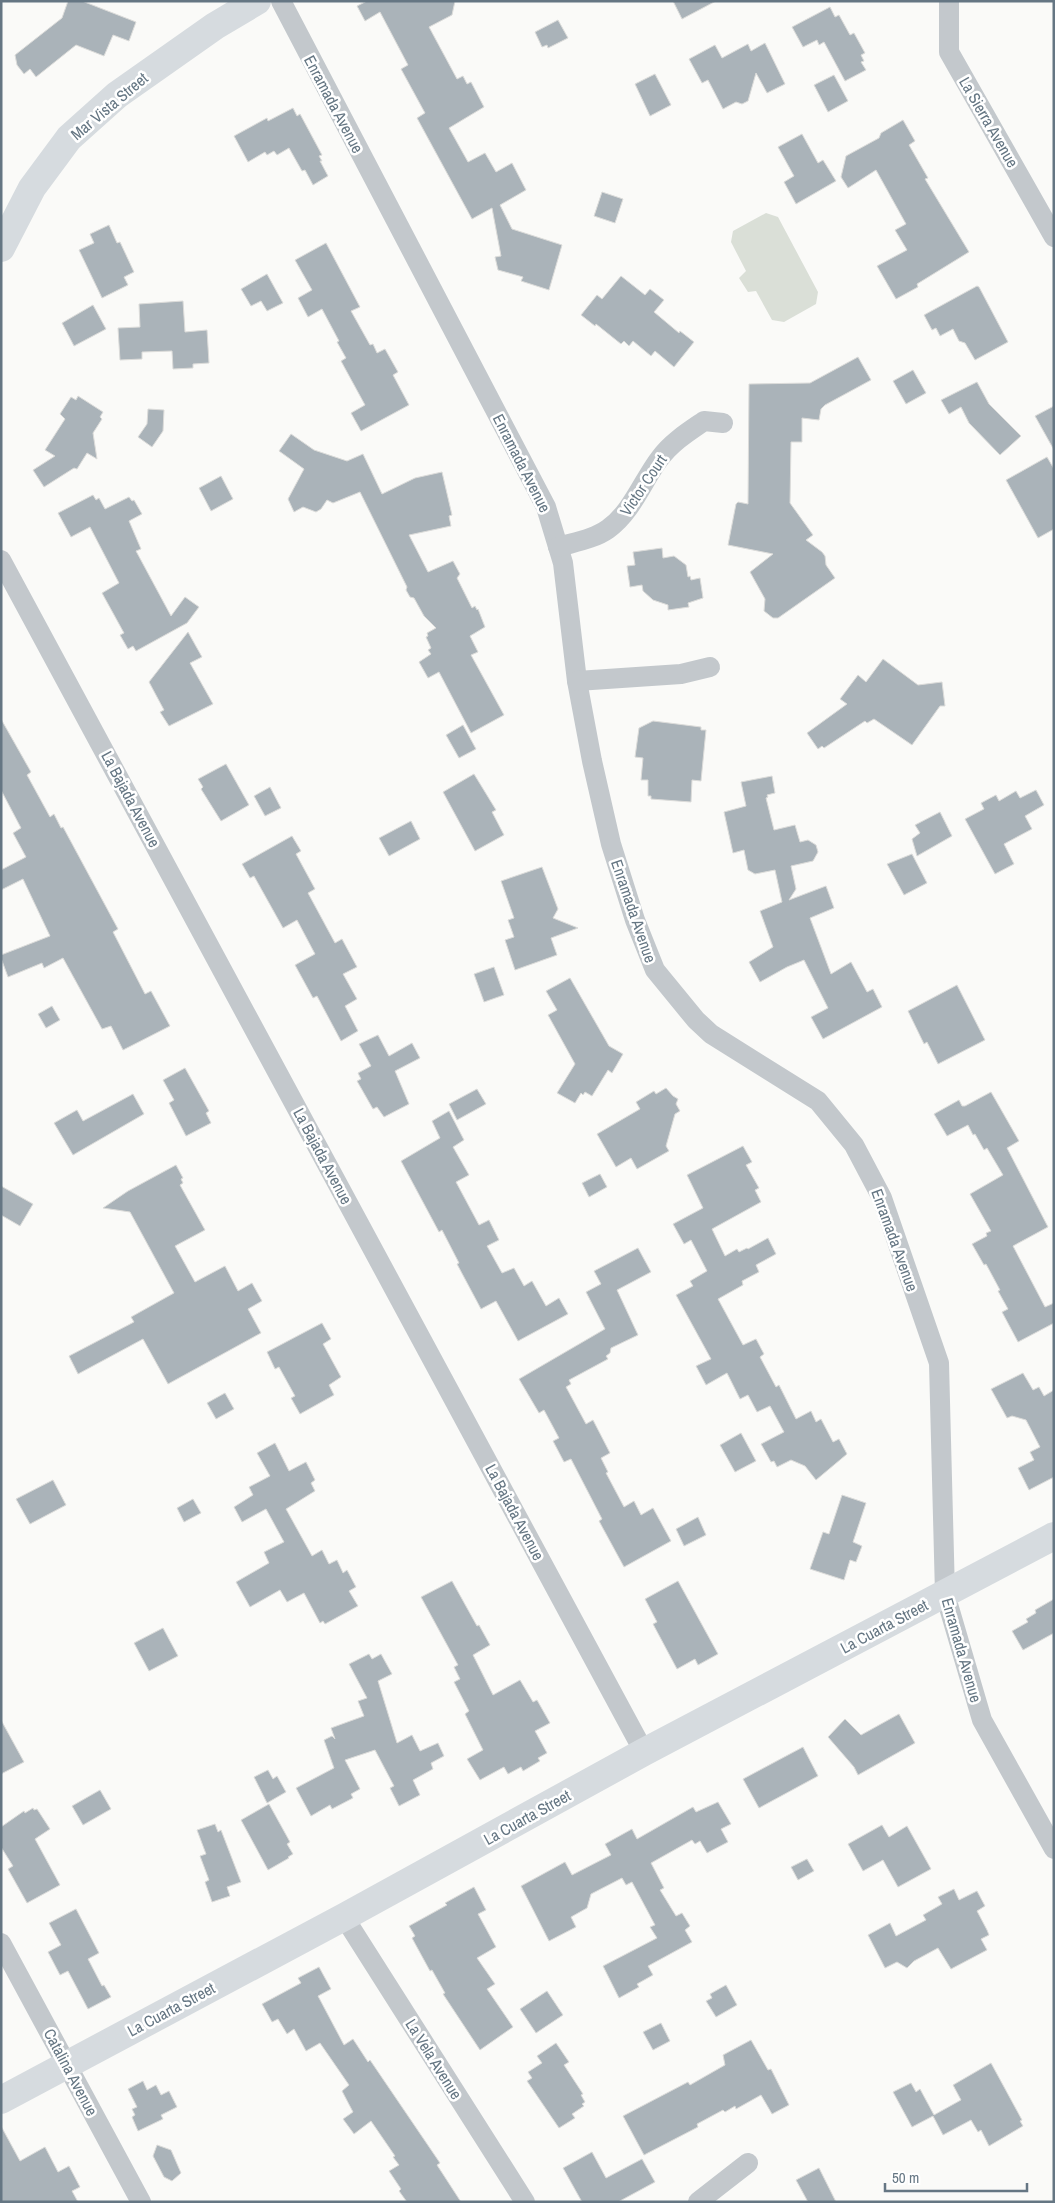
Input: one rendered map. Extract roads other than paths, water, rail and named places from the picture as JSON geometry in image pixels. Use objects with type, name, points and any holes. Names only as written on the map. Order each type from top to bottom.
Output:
[{"type":"street","name":"Mar Vista Street","points":[[1,248],[32,188],[69,138],[117,95],[215,26],[257,1]]},
{"type":"street","name":"Enramada Avenue","points":[[281,1],[546,507],[563,563],[577,680],[592,761],[611,844],[635,920],[655,970],[696,1020],[712,1034],[818,1101],[854,1146],[882,1198],[938,1363],[945,1594],[982,1720],[1054,1849]]},
{"type":"street","name":"La Sierra Avenue","points":[[949,1],[949,52],[1054,237]]},
{"type":"street","name":"Victor Court","points":[[558,547],[607,530],[620,520],[654,465],[669,447],[704,421],[724,423]]},
{"type":"street","name":"La Bajada Avenue","points":[[1,560],[644,1752]]},
{"type":"street","points":[[577,680],[681,674],[710,667]]},
{"type":"street","name":"La Cuarta Street","points":[[1,2100],[344,1917],[644,1752],[1054,1536]]},
{"type":"street","name":"La Vela Avenue","points":[[344,1917],[525,2202]]},
{"type":"street","name":"Catalina Avenue","points":[[1,1943],[141,2202]]},
{"type":"street","points":[[698,2202],[748,2163]]}]
